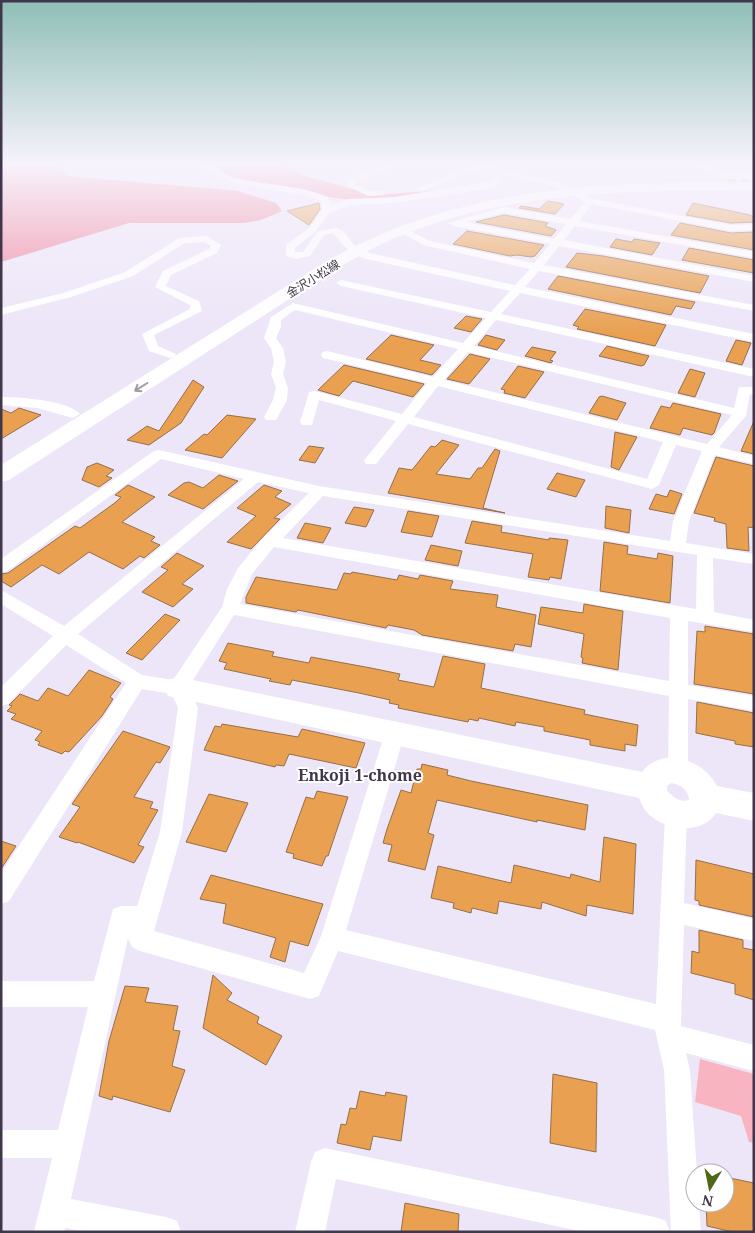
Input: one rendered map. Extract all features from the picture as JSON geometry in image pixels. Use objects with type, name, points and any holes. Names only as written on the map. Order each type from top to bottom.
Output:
[{"type":"main road","name":"金沢小松線","points":[[1,458],[170,354],[393,226],[413,220]]},
{"type":"main road","name":"金沢小松線","points":[[1,475],[353,249],[402,230],[437,220]]},
{"type":"street","points":[[319,220],[312,230],[290,247],[290,254],[295,256],[309,253],[313,250],[321,233],[334,230],[340,233],[342,239],[353,249],[402,265],[754,338]]},
{"type":"street","points":[[467,220],[454,223],[754,279]]},
{"type":"street","points":[[555,220],[754,255]]},
{"type":"street","points":[[370,461],[436,381],[537,267],[573,223],[574,220]]},
{"type":"street","points":[[694,220],[731,228],[754,228]]},
{"type":"street","points":[[402,230],[427,243],[537,267],[754,308]]},
{"type":"street","points":[[1,312],[67,295],[129,274],[183,240],[207,240],[216,245],[213,251],[168,272],[160,288],[195,303],[196,310],[148,334],[153,348],[170,354]]},
{"type":"street","points":[[341,284],[754,373]]},
{"type":"street","points":[[271,417],[280,400],[282,388],[277,374],[280,362],[277,348],[270,338],[275,327],[275,319],[293,306],[739,413]]},
{"type":"street","points":[[327,355],[754,460]]},
{"type":"street","points":[[677,547],[681,521],[710,449],[739,413],[744,390],[754,391]]},
{"type":"street","points":[[307,422],[314,395],[652,485],[671,440]]},
{"type":"street","points":[[1,401],[24,400],[52,406],[72,414]]},
{"type":"street","points":[[1,567],[159,454],[319,491],[754,560]]},
{"type":"street","points":[[1,699],[65,635],[255,477]]},
{"type":"street","points":[[178,688],[230,608],[234,588],[257,554],[307,507],[319,491]]},
{"type":"street","points":[[270,541],[754,626]]},
{"type":"street","points":[[705,552],[705,617]]},
{"type":"street","points":[[1,596],[137,681],[178,688],[651,788]]},
{"type":"street","points":[[230,608],[754,704]]},
{"type":"street","points":[[678,771],[679,613]]},
{"type":"street","points":[[1,893],[137,681]]},
{"type":"street","points":[[178,688],[188,708],[171,832],[140,939],[310,987],[332,938],[395,734]]},
{"type":"street","points":[[669,770],[686,773],[700,783],[705,797],[705,804],[700,810],[685,815],[676,814],[661,806],[652,794],[651,788],[656,776],[669,770]]},
{"type":"street","points":[[705,797],[754,807]]},
{"type":"street","points":[[676,814],[668,1028],[677,1070],[686,1232]]},
{"type":"street","points":[[673,911],[754,930]]},
{"type":"street","points":[[145,918],[121,917],[52,1221],[166,1232]]},
{"type":"street","points":[[332,938],[668,1028],[754,1058]]},
{"type":"street","points":[[1,994],[103,994]]},
{"type":"street","points":[[1,1144],[69,1144]]},
{"type":"street","points":[[310,1232],[325,1162],[655,1232]]},
{"type":"shaded area","points":[[1,220],[262,220],[244,223],[129,223],[1,262]]},
{"type":"shaded area","points":[[700,1059],[754,1074],[754,1143],[749,1142],[741,1116],[695,1102]]},
{"type":"building","points":[[300,220],[313,220],[309,225]]},
{"type":"building","points":[[486,220],[529,220],[548,223],[545,226],[556,230],[551,236],[476,222]]},
{"type":"building","points":[[712,220],[754,220],[754,222],[731,223]]},
{"type":"building","points":[[680,223],[731,233],[754,232],[754,250],[671,235]]},
{"type":"building","points":[[467,231],[544,245],[535,256],[531,257],[510,256],[453,244]]},
{"type":"building","points":[[616,239],[632,242],[634,239],[660,243],[652,255],[610,247]]},
{"type":"building","points":[[689,248],[754,260],[754,273],[682,260]]},
{"type":"building","points":[[577,253],[603,256],[709,276],[700,293],[566,267]]},
{"type":"building","points":[[558,276],[695,302],[691,309],[676,306],[671,315],[548,289]]},
{"type":"building","points":[[585,309],[666,325],[655,346],[577,329],[579,327],[573,325]]},
{"type":"building","points":[[466,316],[482,319],[471,332],[454,328]]},
{"type":"building","points":[[391,335],[434,345],[420,360],[441,365],[432,375],[366,359]]},
{"type":"building","points":[[486,335],[505,340],[497,350],[478,345]]},
{"type":"building","points":[[736,340],[751,343],[742,365],[726,361]]},
{"type":"building","points":[[607,346],[649,356],[644,365],[641,366],[599,356]]},
{"type":"building","points":[[532,347],[556,352],[550,360],[553,361],[551,363],[525,356]]},
{"type":"building","points":[[470,354],[490,359],[469,384],[447,379]]},
{"type":"building","points":[[344,365],[424,384],[413,397],[353,381],[339,396],[318,390]]},
{"type":"building","points":[[518,366],[544,372],[525,398],[504,393],[505,390],[501,389]]},
{"type":"building","points":[[690,369],[705,373],[695,397],[678,393]]},
{"type":"building","points":[[193,380],[204,387],[181,423],[149,445],[127,440],[147,426],[159,431]]},
{"type":"building","points":[[602,396],[626,403],[617,420],[589,413],[599,397]]},
{"type":"building","points":[[673,403],[721,414],[714,433],[712,435],[683,428],[680,435],[650,428],[661,406],[670,408]]},
{"type":"building","points":[[19,408],[41,415],[1,439],[1,409],[11,413]]},
{"type":"building","points":[[227,415],[256,419],[222,458],[185,450],[204,434],[207,435]]},
{"type":"building","points":[[754,421],[754,454],[741,451]]},
{"type":"building","points":[[615,432],[637,437],[619,470],[611,467]]},
{"type":"building","points":[[442,440],[459,445],[436,474],[470,479],[478,468],[482,468],[495,449],[500,451],[483,508],[505,513],[388,493],[399,468],[412,470],[431,446],[435,447]]},
{"type":"building","points":[[309,446],[324,448],[315,463],[299,460]]},
{"type":"building","points":[[716,457],[754,466],[754,528],[748,527],[749,551],[727,548],[726,524],[714,521],[715,518],[694,513]]},
{"type":"building","points":[[97,463],[114,470],[106,476],[112,478],[99,487],[82,480],[87,467]]},
{"type":"building","points":[[557,473],[585,480],[576,497],[547,489]]},
{"type":"building","points":[[219,475],[238,481],[203,509],[168,495],[184,483],[189,482],[203,488]]},
{"type":"building","points":[[128,485],[155,497],[122,522],[155,537],[151,541],[160,545],[144,558],[140,556],[123,569],[89,552],[59,574],[42,565],[11,587],[1,581],[1,574],[8,573],[75,526],[80,528],[116,502],[121,497],[115,495]]},
{"type":"building","points":[[264,485],[282,491],[275,497],[291,504],[274,518],[280,519],[251,549],[227,542],[256,516],[237,508]]},
{"type":"building","points":[[670,490],[682,494],[674,514],[649,509],[656,494],[667,497]]},
{"type":"building","points":[[606,506],[631,510],[629,533],[605,528]]},
{"type":"building","points":[[354,507],[374,510],[366,527],[345,523]]},
{"type":"building","points":[[408,511],[439,516],[432,537],[401,532]]},
{"type":"building","points":[[472,521],[502,526],[501,532],[549,540],[549,538],[568,540],[561,579],[550,577],[549,580],[528,577],[533,554],[465,543]]},
{"type":"building","points":[[305,523],[331,528],[323,543],[297,538]]},
{"type":"building","points":[[604,542],[628,546],[627,554],[657,559],[658,553],[673,556],[670,603],[600,591]]},
{"type":"building","points":[[431,545],[462,551],[458,566],[425,560]]},
{"type":"building","points":[[177,553],[204,566],[182,584],[193,589],[173,607],[142,592],[168,570],[161,567]]},
{"type":"building","points":[[352,572],[397,580],[399,575],[418,579],[420,575],[453,581],[450,589],[498,595],[496,607],[536,615],[531,647],[515,644],[513,651],[422,635],[414,630],[388,625],[386,628],[298,610],[296,612],[246,603],[246,597],[256,577],[337,590],[344,573],[351,574]]},
{"type":"building","points":[[584,604],[623,611],[618,670],[582,663],[584,634],[538,624],[541,607],[583,613]]},
{"type":"building","points":[[165,614],[180,620],[142,660],[126,653]]},
{"type":"building","points":[[705,626],[754,634],[754,694],[694,684],[697,631],[705,632]]},
{"type":"building","points":[[228,643],[274,652],[272,656],[309,663],[311,657],[400,674],[398,680],[434,687],[443,656],[485,664],[481,688],[585,710],[584,714],[638,725],[636,746],[625,744],[625,751],[590,745],[590,740],[544,731],[544,727],[516,722],[515,726],[479,718],[478,721],[469,719],[468,722],[398,708],[399,705],[389,703],[390,700],[359,693],[292,680],[290,685],[269,681],[271,679],[224,669],[227,663],[219,661]]},
{"type":"building","points":[[89,670],[121,683],[110,697],[113,699],[102,716],[69,752],[65,751],[62,754],[38,745],[40,742],[35,740],[42,731],[11,719],[16,714],[7,711],[12,706],[9,705],[20,694],[38,701],[48,688],[68,696]]},
{"type":"building","points":[[697,702],[754,713],[754,747],[735,744],[735,741],[696,733]]},
{"type":"building","points":[[222,724],[298,737],[302,729],[365,743],[356,768],[289,754],[284,766],[276,765],[275,767],[204,750],[215,726],[221,727]]},
{"type":"building","points":[[123,731],[170,747],[160,763],[156,762],[134,797],[153,802],[150,808],[158,810],[138,845],[144,847],[134,863],[59,837],[80,807],[72,804]]},
{"type":"building","points":[[422,764],[448,770],[447,775],[471,781],[588,805],[585,830],[537,820],[537,822],[437,800],[428,833],[434,835],[425,870],[388,861],[392,845],[383,843],[387,829],[401,790],[411,793],[417,769],[421,769]]},
{"type":"building","points":[[317,791],[348,797],[328,856],[326,856],[322,866],[293,858],[294,854],[286,852],[306,797],[314,799]]},
{"type":"building","points":[[209,794],[248,803],[226,852],[186,842]]},
{"type":"building","points":[[604,837],[636,844],[633,914],[587,905],[586,916],[542,902],[541,909],[499,901],[497,914],[472,908],[471,913],[453,908],[454,903],[431,898],[438,866],[511,883],[514,865],[570,878],[571,874],[600,882]]},
{"type":"building","points":[[1,841],[16,846],[1,869]]},
{"type":"building","points":[[696,860],[754,874],[754,917],[699,905],[699,901],[695,900]]},
{"type":"building","points":[[211,875],[323,904],[308,946],[290,941],[285,962],[270,957],[276,938],[223,923],[226,904],[200,899]]},
{"type":"building","points":[[699,930],[743,940],[743,948],[754,950],[754,1000],[735,994],[735,984],[691,973],[692,951],[699,953]]},
{"type":"building","points":[[213,975],[232,993],[227,1000],[259,1017],[257,1023],[282,1036],[266,1065],[203,1028]]},
{"type":"building","points":[[125,986],[149,988],[145,1002],[178,1006],[173,1030],[180,1031],[172,1066],[185,1070],[170,1112],[113,1096],[112,1100],[99,1096],[109,1041]]},
{"type":"building","points":[[553,1074],[597,1083],[596,1152],[550,1143]]},
{"type":"building","points":[[360,1091],[385,1096],[386,1092],[407,1096],[401,1141],[373,1136],[370,1150],[337,1143],[341,1124],[346,1125],[350,1108],[356,1109]]},
{"type":"building","points":[[735,1179],[754,1183],[754,1232],[733,1232],[707,1226],[706,1213],[735,1213]]},
{"type":"building","points":[[405,1203],[459,1214],[458,1232],[401,1232]]},
{"type":"district","name":"Enkoji 1-chome","points":[[360,775]]}]
